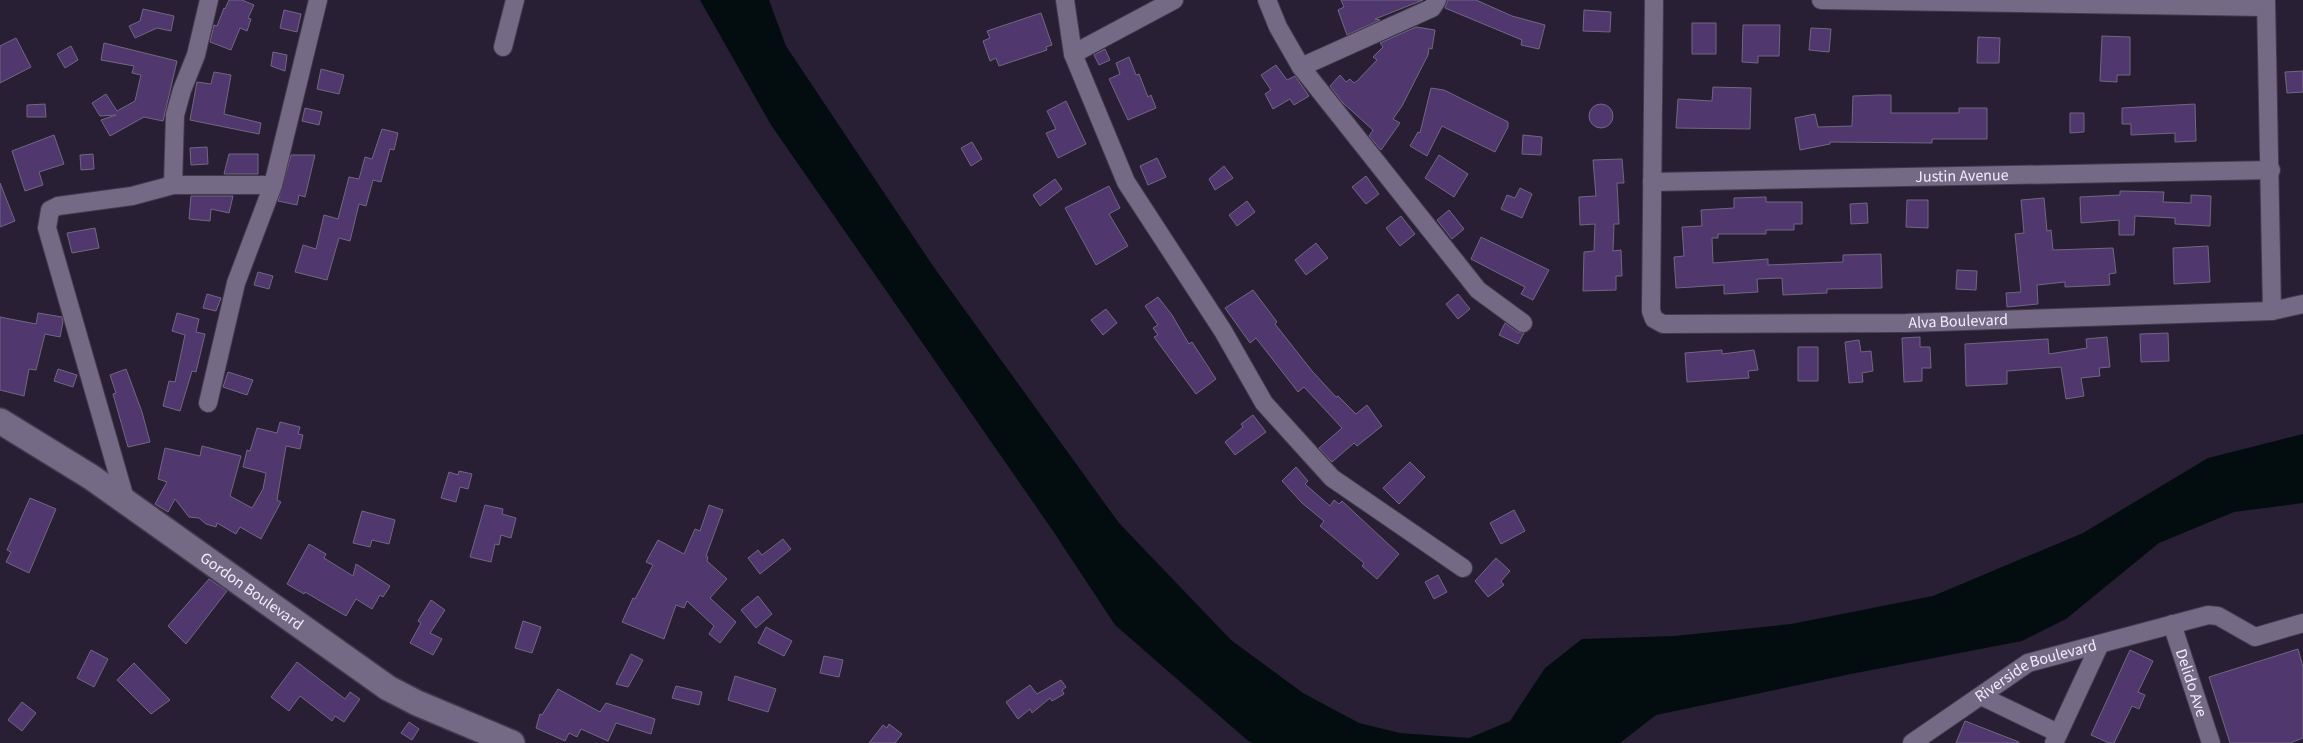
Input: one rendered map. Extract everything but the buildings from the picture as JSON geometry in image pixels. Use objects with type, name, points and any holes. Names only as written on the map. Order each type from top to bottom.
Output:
[{"type":"street","points":[[174,185],[175,116],[182,90],[196,54],[209,0]]},
{"type":"street","points":[[208,403],[236,283],[273,185],[318,0]]},
{"type":"street","points":[[503,47],[515,0]]},
{"type":"street","points":[[1065,0],[1073,54],[1126,182],[1223,331],[1264,403],[1332,478],[1463,568]]},
{"type":"street","points":[[1073,54],[1174,0]]},
{"type":"street","points":[[1267,0],[1278,27],[1301,67],[1478,290],[1523,323]]},
{"type":"street","points":[[1301,67],[1432,8],[1437,0]]},
{"type":"street","name":"Alva Boulevard","points":[[1654,0],[1650,311],[1654,319],[1662,324],[1906,323],[2272,311],[2303,304]]},
{"type":"street","points":[[1821,0],[2266,4],[2271,170],[2272,311]]},
{"type":"street","name":"Justin Avenue","points":[[1652,182],[2271,170]]},
{"type":"street","points":[[126,502],[47,228],[50,210],[58,206],[132,196],[174,185],[273,185]]},
{"type":"street","name":"Gordon Boulevard","points":[[0,422],[91,477],[388,688],[434,711],[512,743]]},
{"type":"street","name":"Riverside Boulevard","points":[[1912,743],[2028,663],[2208,614],[2255,636],[2303,623]]},
{"type":"street","name":"Delido Ave","points":[[2172,624],[2211,743]]},
{"type":"street","points":[[1981,696],[2056,738],[2100,644]]},
{"type":"shaded area","points":[[700,0],[769,0],[786,46],[933,266],[1119,523],[1231,640],[1303,693],[1359,723],[1400,733],[1469,738],[1510,721],[1545,668],[1582,639],[1674,636],[1791,624],[1933,596],[2083,533],[2208,458],[2303,434],[2303,503],[2234,512],[2159,543],[2066,619],[2022,641],[1851,674],[1656,715],[1620,743],[1252,743],[1115,625],[1053,531],[771,125]]}]
